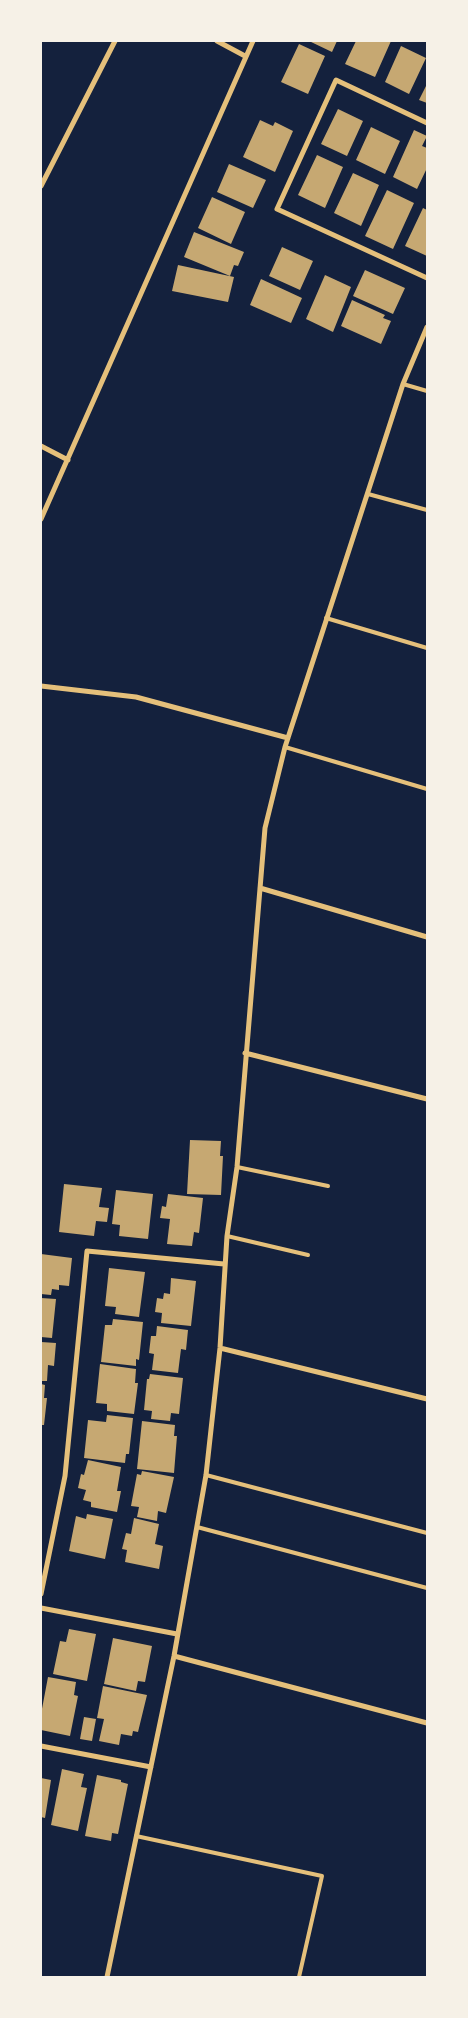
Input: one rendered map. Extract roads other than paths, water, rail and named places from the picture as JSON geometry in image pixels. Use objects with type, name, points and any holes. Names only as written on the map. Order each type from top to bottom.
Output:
[{"type":"street","points":[[41,186],[115,41]]},
{"type":"street","points":[[217,41],[246,56]]},
{"type":"street","points":[[41,520],[253,41]]},
{"type":"street","points":[[427,123],[336,80],[277,209],[427,278]]},
{"type":"street","points":[[107,1977],[174,1656],[206,1475],[220,1348],[224,1264],[236,1167],[265,828],[285,747],[326,618],[403,384],[427,327]]},
{"type":"street","points":[[41,446],[68,460]]},
{"type":"street","points":[[41,686],[136,697],[288,738]]},
{"type":"street","points":[[260,888],[427,937]]},
{"type":"street","points":[[245,1052],[427,1100]]},
{"type":"street","points":[[41,1594],[65,1476],[87,1251],[224,1264]]},
{"type":"street","points":[[220,1348],[427,1399]]},
{"type":"street","points":[[41,1608],[177,1634]]},
{"type":"street","points":[[174,1656],[427,1723]]},
{"type":"street","points":[[41,1746],[151,1767]]},
{"type":"lane","points":[[403,384],[427,391]]},
{"type":"lane","points":[[368,494],[427,510]]},
{"type":"lane","points":[[326,618],[427,648]]},
{"type":"lane","points":[[285,747],[427,789]]},
{"type":"lane","points":[[236,1167],[328,1186]]},
{"type":"lane","points":[[227,1236],[308,1255]]},
{"type":"lane","points":[[206,1475],[427,1533]]},
{"type":"lane","points":[[197,1527],[427,1588]]},
{"type":"lane","points":[[136,1836],[322,1876],[299,1977]]}]
